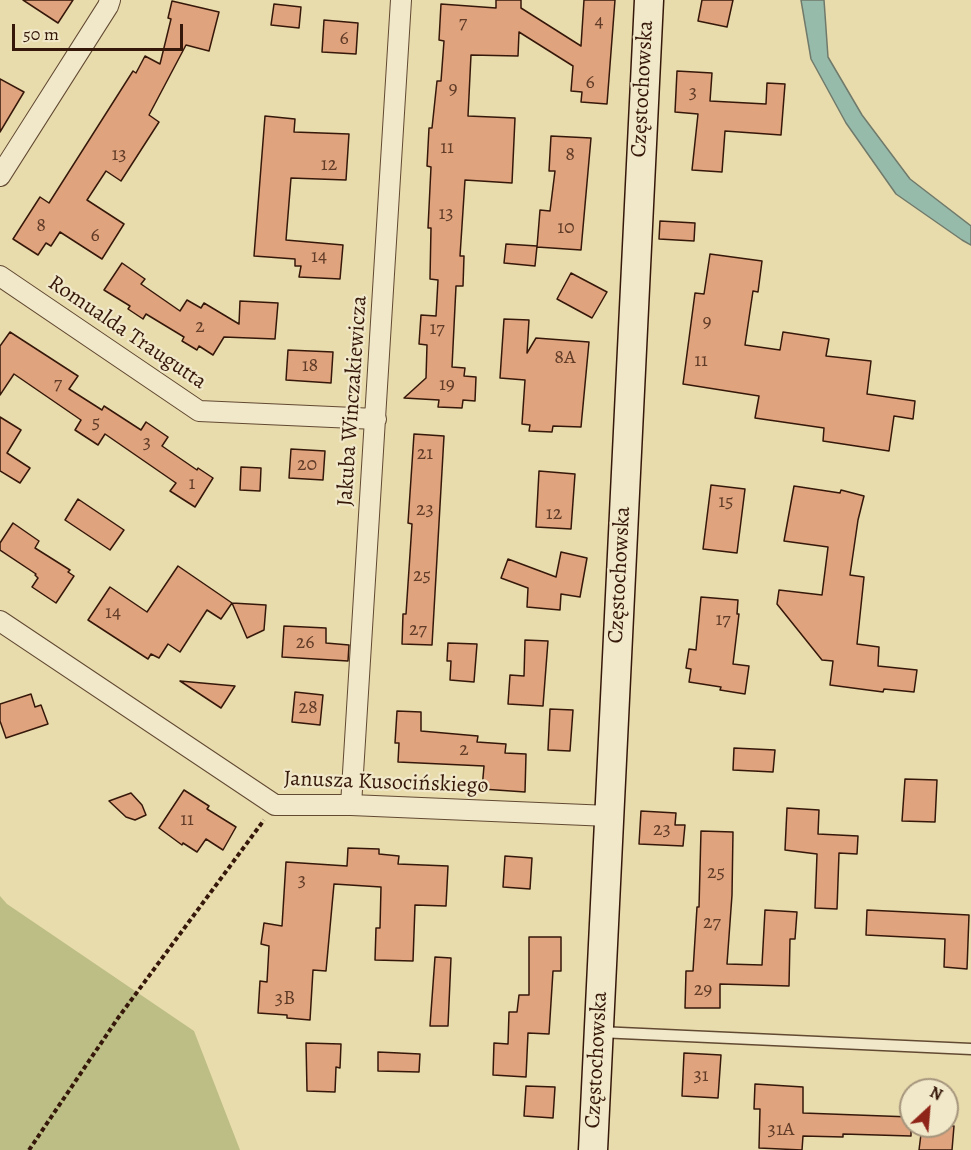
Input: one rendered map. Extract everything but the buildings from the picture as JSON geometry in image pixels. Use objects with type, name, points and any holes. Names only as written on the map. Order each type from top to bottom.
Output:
[{"type":"main road","name":"Częstochowska","points":[[593,1150],[649,0]]},
{"type":"street","points":[[0,176],[110,0]]},
{"type":"street","name":"Jakuba Winczakiewicza","points":[[351,805],[401,0]]},
{"type":"street","name":"Romualda Traugutta","points":[[0,276],[199,411],[376,419]]},
{"type":"street","name":"Janusza Kusocińskiego","points":[[0,621],[275,805],[351,805],[609,816]]},
{"type":"lane","points":[[599,1032],[971,1049]]},
{"type":"path","points":[[29,1150],[118,1017],[275,805]]},
{"type":"green space","points":[[0,896],[7,904],[194,1031],[240,1150],[0,1150]]},
{"type":"shaded area","points":[[801,0],[824,0],[828,57],[862,115],[910,179],[971,226],[971,245],[896,194],[846,123],[811,59]]}]
